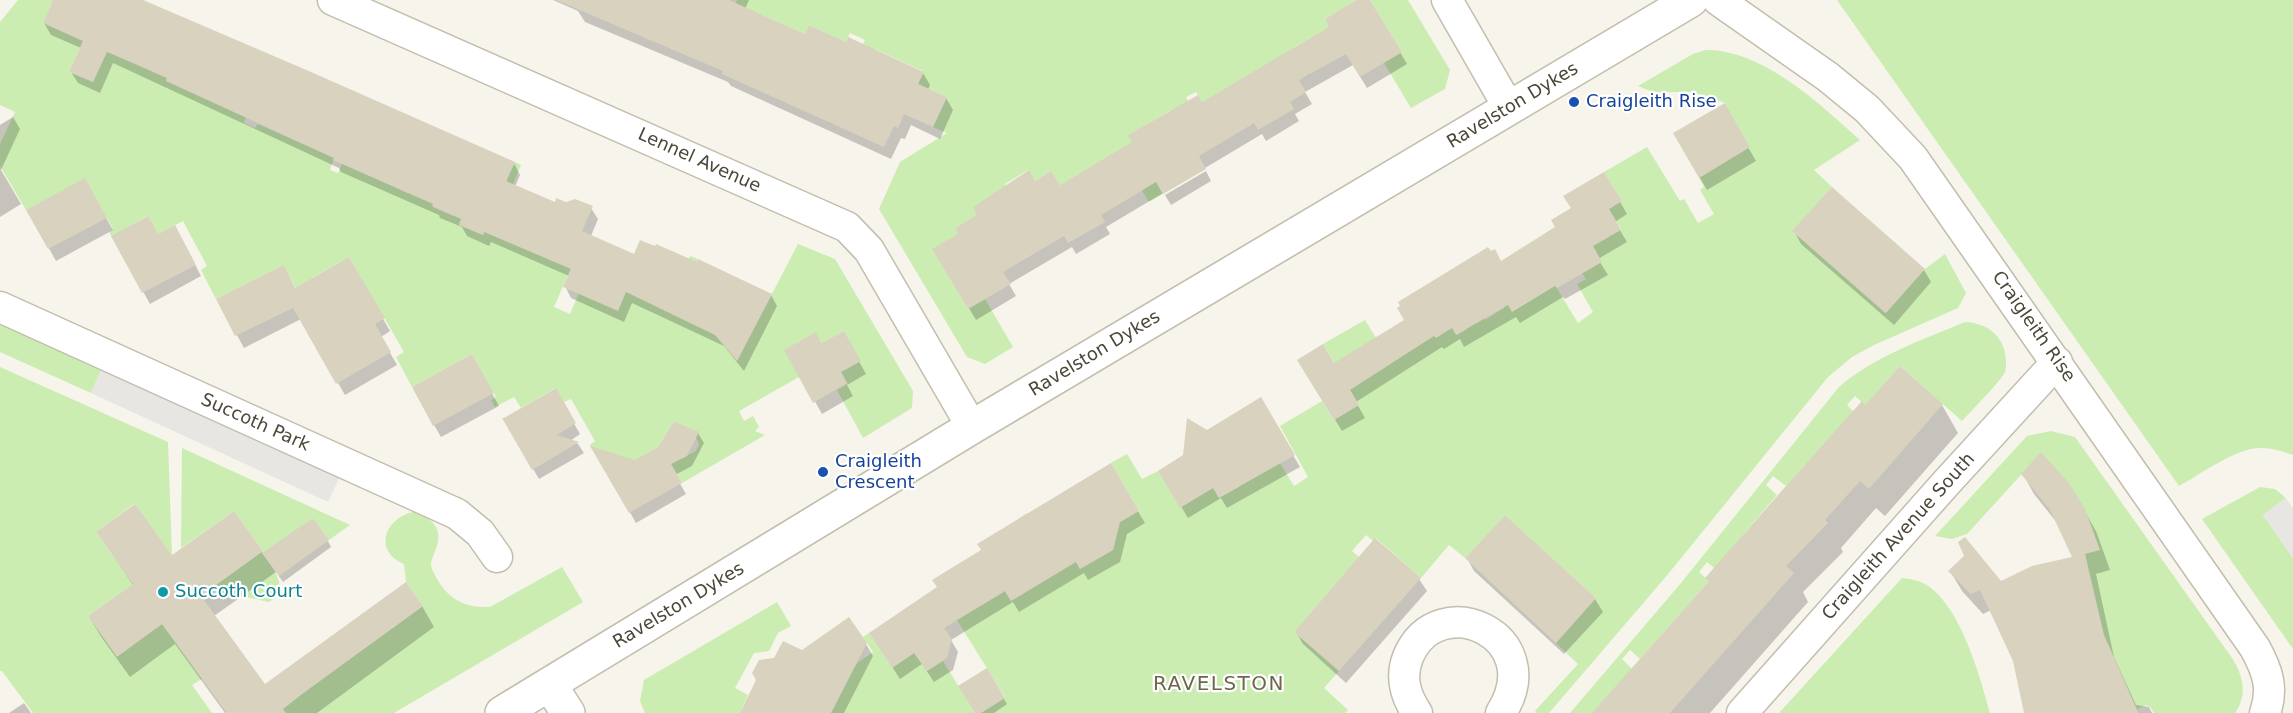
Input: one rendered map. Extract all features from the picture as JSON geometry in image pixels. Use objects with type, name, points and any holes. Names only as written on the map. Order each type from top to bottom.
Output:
[{"type":"street","name":"Lennel Avenue","points":[[333,0],[847,227],[869,250],[972,427]]},
{"type":"street","points":[[1447,0],[1509,108]]},
{"type":"street","name":"Ravelston Dykes","points":[[502,713],[972,427],[1691,0]]},
{"type":"street","name":"Craigleith Rise","points":[[1718,0],[1828,77],[1867,109],[1913,158],[2255,648],[2270,683],[2269,704],[2265,713]]},
{"type":"street","name":"Succoth Park","points":[[0,307],[456,514],[480,533],[497,557]]},
{"type":"street","name":"Craigleith Avenue South","points":[[1742,713],[2057,362]]},
{"type":"street","points":[[1417,713],[1408,700],[1403,682],[1405,664],[1412,648],[1424,634],[1432,629],[1458,622],[1476,624],[1492,633],[1505,646],[1512,663],[1514,682],[1510,699],[1501,713]]},
{"type":"street","points":[[550,685],[568,713]]},
{"type":"green space","points":[[18,0],[53,0],[43,23],[83,41],[69,72],[93,82],[130,0],[117,56],[167,78],[166,81],[246,116],[244,123],[255,128],[258,124],[334,158],[330,170],[338,173],[344,160],[407,193],[437,196],[433,207],[453,216],[458,205],[466,208],[459,225],[483,235],[515,162],[521,165],[513,184],[578,252],[554,307],[570,314],[594,258],[627,290],[668,307],[690,256],[698,259],[672,314],[723,338],[737,361],[798,244],[835,259],[913,391],[912,408],[863,438],[837,390],[848,384],[841,372],[860,361],[844,331],[821,343],[815,333],[796,343],[799,377],[739,411],[744,421],[753,416],[759,427],[755,431],[765,435],[682,483],[671,464],[696,451],[699,444],[692,429],[674,421],[658,447],[627,465],[612,453],[599,461],[590,445],[595,441],[571,399],[564,402],[555,388],[521,408],[514,397],[495,407],[491,400],[496,397],[472,354],[412,387],[396,357],[404,352],[349,257],[312,278],[326,302],[306,309],[284,265],[216,299],[201,270],[207,266],[183,221],[158,234],[147,216],[126,228],[136,246],[121,254],[109,232],[113,229],[85,179],[26,210],[0,166],[0,144],[15,112],[0,105],[0,22]]},
{"type":"green space","points":[[737,0],[1356,0],[1325,19],[1345,53],[1324,30],[1295,47],[1311,74],[1305,77],[1290,51],[1202,102],[1196,92],[1186,97],[1192,108],[1171,110],[1129,135],[1163,194],[1149,202],[1118,151],[1060,185],[1051,171],[1035,181],[1028,170],[1005,184],[1035,236],[986,199],[973,207],[983,224],[971,219],[955,228],[958,234],[933,250],[968,309],[985,299],[1013,347],[985,364],[967,357],[879,209],[900,162],[947,133],[933,127],[947,97],[918,84],[923,71],[875,49],[840,127],[828,122],[865,40],[850,33],[846,42],[809,25],[805,34],[758,13],[716,48]]},
{"type":"green space","points":[[1370,0],[1408,0],[1450,70],[1445,89],[1411,108],[1384,63],[1402,52]]},
{"type":"green space","points":[[1837,0],[2293,0],[2293,455],[2272,449],[2251,449],[2223,460],[2179,486]]},
{"type":"green space","points":[[1705,50],[1726,52],[1769,69],[1808,95],[1860,140],[1814,170],[1832,187],[1793,232],[1885,313],[1925,269],[1945,254],[1966,293],[1958,308],[1874,345],[1852,357],[1828,377],[1669,573],[1549,713],[1535,711],[1578,664],[1556,643],[1596,598],[1505,515],[1465,558],[1449,545],[1421,578],[1376,538],[1373,541],[1366,535],[1352,551],[1359,557],[1294,632],[1339,671],[1324,688],[1348,710],[1345,713],[981,713],[1005,697],[950,609],[974,610],[1005,591],[1011,601],[1049,578],[1015,521],[1027,513],[1042,538],[1057,530],[1080,569],[1113,550],[1116,539],[1110,528],[1139,511],[1111,463],[1127,454],[1142,479],[1158,471],[1180,507],[1213,488],[1219,498],[1239,487],[1265,439],[1294,486],[1308,477],[1280,426],[1322,401],[1334,420],[1359,405],[1323,344],[1365,320],[1376,338],[1403,341],[1452,328],[1457,335],[1466,330],[1462,323],[1480,313],[1485,320],[1504,308],[1499,298],[1545,269],[1578,323],[1593,312],[1577,284],[1586,279],[1582,273],[1593,246],[1621,229],[1609,209],[1622,201],[1604,172],[1647,147],[1680,201],[1684,199],[1698,223],[1714,214],[1700,190],[1704,187],[1699,178],[1750,147],[1725,103],[1689,92],[1653,92],[1638,86],[1693,54]]},
{"type":"green space","points":[[1965,322],[1979,324],[1996,335],[2003,346],[2006,365],[2005,372],[1998,382],[1962,421],[1900,366],[1865,405],[1855,396],[1847,405],[1857,415],[1821,447],[1786,486],[1773,476],[1766,485],[1777,495],[1746,531],[1718,571],[1707,562],[1699,572],[1709,581],[1640,659],[1630,650],[1622,659],[1632,669],[1611,713],[1570,713],[1681,583],[1839,387],[1883,358]]},
{"type":"green space","points":[[0,324],[7,325],[102,368],[91,393],[0,352]]},
{"type":"green space","points":[[0,367],[168,442],[172,555],[134,504],[96,532],[133,584],[88,616],[117,656],[162,624],[202,679],[192,685],[212,713],[33,713],[0,671]]},
{"type":"green space","points":[[2051,431],[2075,437],[2232,658],[2239,671],[2243,692],[2235,713],[2154,713],[2146,705],[2137,709],[2107,642],[2104,643],[2070,485],[2041,453],[1967,534],[1952,539],[1935,536],[2027,436]]},
{"type":"green space","points":[[182,448],[350,525],[329,540],[313,518],[263,554],[275,572],[280,585],[276,597],[269,602],[210,589],[263,551],[234,511],[181,548]]},
{"type":"green space","points":[[2260,487],[2275,489],[2286,498],[2263,515],[2293,558],[2293,649],[2202,519]]},
{"type":"green space","points":[[413,512],[428,519],[435,526],[438,541],[431,564],[432,568],[446,592],[458,601],[473,606],[490,607],[562,567],[583,602],[394,713],[276,713],[423,606],[406,582],[404,564],[395,559],[386,544],[389,528],[395,521]]},
{"type":"green space","points":[[1902,578],[1925,584],[1949,607],[1967,642],[1990,713],[1779,713]]},
{"type":"green space","points":[[777,602],[791,626],[778,633],[769,651],[754,653],[735,688],[748,695],[740,713],[645,713],[640,701],[644,680]]},
{"type":"green space","points":[[869,633],[892,668],[914,653],[927,671],[943,661],[975,713],[831,713],[856,664],[873,652],[863,637]]},
{"type":"shaded area","points":[[102,368],[340,476],[328,502],[91,393]]},
{"type":"shaded area","points":[[2286,498],[2293,508],[2293,558],[2263,515]]},
{"type":"building","points":[[53,0],[143,0],[515,162],[506,181],[555,202],[556,198],[566,202],[575,199],[593,206],[582,231],[634,254],[640,240],[655,246],[656,244],[697,262],[698,259],[772,294],[737,361],[715,335],[626,292],[618,311],[563,287],[571,269],[484,232],[483,235],[459,225],[461,219],[432,206],[433,204],[333,160],[334,158],[166,81],[167,78],[133,63],[107,52],[93,82],[69,72],[83,41],[43,23]]},
{"type":"building","points":[[556,0],[729,0],[805,34],[809,25],[846,42],[848,37],[924,72],[918,84],[947,97],[933,127],[904,114],[898,128],[894,126],[884,147],[722,74],[723,71]]},
{"type":"building","points":[[1356,0],[1370,0],[1402,52],[1360,77],[1346,54],[1299,80],[1306,92],[1290,102],[1294,109],[1258,130],[1254,123],[1199,156],[1206,169],[1163,194],[1156,182],[1101,215],[1105,222],[1068,243],[1064,236],[1003,272],[1011,284],[968,309],[932,249],[958,234],[955,228],[977,215],[973,207],[1029,170],[1035,181],[1051,171],[1060,185],[1132,142],[1128,135],[1198,95],[1202,102],[1329,27],[1325,19]]},
{"type":"building","points":[[1725,103],[1750,147],[1699,178],[1673,133]]},
{"type":"building","points":[[1604,172],[1622,201],[1609,209],[1621,230],[1593,246],[1602,262],[1557,288],[1555,286],[1512,312],[1508,305],[1456,335],[1452,328],[1436,338],[1434,336],[1350,390],[1359,405],[1334,420],[1297,360],[1323,344],[1334,363],[1404,320],[1397,308],[1400,306],[1398,302],[1488,247],[1491,251],[1495,249],[1501,261],[1555,227],[1551,220],[1571,208],[1563,196]]},
{"type":"building","points":[[85,178],[107,218],[48,249],[26,210]]},
{"type":"building","points":[[1832,187],[1925,269],[1886,313],[1792,231]]},
{"type":"building","points":[[148,216],[158,234],[175,225],[196,265],[142,293],[111,236]]},
{"type":"building","points":[[349,257],[385,318],[375,324],[391,352],[336,384],[293,308],[235,336],[216,299],[284,265],[295,288]]},
{"type":"building","points":[[844,331],[861,361],[841,372],[847,383],[813,403],[784,350],[816,332],[821,343]]},
{"type":"building","points":[[472,354],[494,393],[433,426],[412,387]]},
{"type":"building","points":[[1900,366],[1943,404],[1869,489],[1860,481],[1825,520],[1828,523],[1786,566],[1794,573],[1670,713],[1592,713],[1709,581],[1705,578],[1786,486],[1862,401],[1865,405]]},
{"type":"building","points":[[556,388],[576,423],[557,435],[579,442],[532,470],[502,418]]},
{"type":"building","points":[[1261,397],[1295,455],[1219,498],[1213,488],[1180,508],[1158,471],[1183,455],[1187,418],[1207,430]]},
{"type":"building","points":[[674,421],[699,432],[687,456],[671,464],[682,483],[629,513],[590,446],[635,460],[658,447]]},
{"type":"building","points":[[2041,452],[2069,483],[2085,509],[2100,550],[2085,554],[2104,635],[2138,713],[2024,713],[2013,661],[1980,590],[1971,594],[1948,571],[1964,556],[1958,542],[1965,537],[2001,581],[2032,566],[2072,557],[2050,510],[2021,474]]},
{"type":"building","points":[[1111,463],[1139,511],[1120,522],[1113,550],[1080,569],[1076,562],[1011,601],[1005,591],[944,628],[952,639],[947,658],[927,671],[914,653],[892,668],[869,633],[937,587],[932,580],[981,550],[977,544]]},
{"type":"building","name":"Succoth Court","points":[[135,504],[172,555],[234,511],[263,551],[201,596],[265,684],[406,582],[423,606],[306,691],[283,709],[286,713],[224,713],[226,712],[162,624],[117,657],[88,616],[133,584],[96,532]]},
{"type":"building","points":[[1505,515],[1596,598],[1556,643],[1465,558]]},
{"type":"building","points":[[313,518],[329,540],[279,576],[262,553]]},
{"type":"building","points":[[1375,538],[1421,578],[1339,671],[1294,632]]},
{"type":"building","points":[[849,617],[867,643],[831,713],[740,713],[756,680],[752,673],[759,660],[774,658],[783,641],[802,650]]},
{"type":"building","points":[[987,668],[1005,698],[981,713],[975,713],[958,686]]},
{"type":"place","name":"Craigleith Rise","points":[[1574,102]]},
{"type":"place","name":"Craigleith Crescent","points":[[823,472]]},
{"type":"place","name":"Succoth Court","points":[[163,592]]},
{"type":"district","name":"RAVELSTON","points":[[1219,685]]}]
